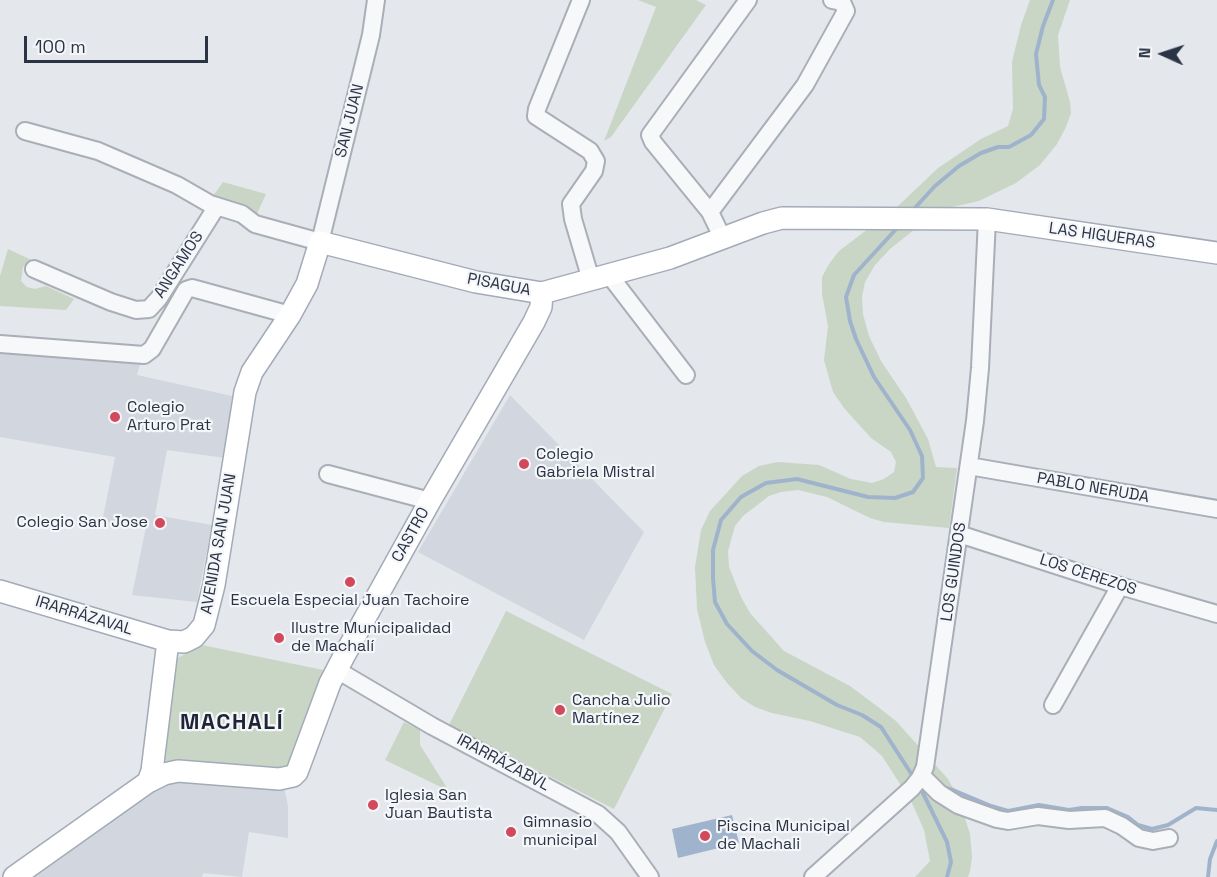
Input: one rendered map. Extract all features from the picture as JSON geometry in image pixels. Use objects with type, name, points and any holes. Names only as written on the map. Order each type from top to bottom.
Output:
[{"type":"main road","name":"PISAGUA","points":[[320,242],[477,282],[542,293],[670,258],[782,218],[987,219]]},
{"type":"main road","name":"LAS HIGUERAS","points":[[987,219],[1217,253]]},
{"type":"main road","name":"AVENIDA SAN JUAN","points":[[168,641],[184,642],[194,637],[204,625],[214,585],[245,392],[252,372],[290,315],[307,284],[320,242]]},
{"type":"main road","name":"CASTRO","points":[[148,782],[164,774],[178,771],[287,779],[297,772],[337,670],[430,501],[534,322],[541,307],[542,293]]},
{"type":"main road","name":"IRARRÁZAVAL","points":[[0,591],[168,641]]},
{"type":"main road","points":[[14,877],[148,782],[152,771],[168,641]]},
{"type":"street","name":"SAN JUAN","points":[[320,242],[371,35],[376,0]]},
{"type":"street","points":[[581,0],[536,116],[590,151],[596,161],[594,171],[571,204],[573,219],[601,278],[686,375]]},
{"type":"street","points":[[723,239],[710,212],[653,142],[650,135],[748,0]]},
{"type":"street","points":[[710,212],[805,85],[846,11],[842,2],[832,0]]},
{"type":"street","name":"PISAGUA","points":[[25,131],[107,154],[177,185],[217,206],[242,214],[261,226],[320,242]]},
{"type":"street","name":"ANGAMOS","points":[[34,269],[111,302],[136,310],[149,309],[159,298],[217,206]]},
{"type":"street","name":"LOS GUINDOS","points":[[918,780],[927,757],[969,466],[981,368],[987,219]]},
{"type":"street","points":[[0,344],[144,355],[152,349],[186,290],[192,288],[290,315]]},
{"type":"street","name":"PABLO NERUDA","points":[[969,466],[1217,509]]},
{"type":"street","points":[[328,474],[430,501]]},
{"type":"street","name":"LOS CEREZOS","points":[[959,534],[1120,586],[1217,614]]},
{"type":"street","points":[[1053,705],[1120,586]]},
{"type":"street","name":"IRARRÁZABVL","points":[[337,670],[432,726],[598,814],[618,832],[650,877]]},
{"type":"street","points":[[813,877],[918,780],[958,805],[997,819],[1008,821],[1038,816],[1069,820],[1105,818],[1139,838],[1153,841],[1169,838]]},
{"type":"shaded area","name":"Colegio Arturo Prat","points":[[0,348],[140,364],[137,375],[232,396],[225,458],[167,450],[155,515],[212,525],[197,602],[132,595],[146,527],[102,522],[115,457],[0,437]]},
{"type":"shaded area","name":"Colegio Gabriela Mistral","points":[[510,395],[644,532],[584,640],[418,552]]},
{"type":"shaded area","points":[[165,778],[284,787],[288,806],[288,838],[249,832],[242,877],[203,873],[202,877],[32,877]]},
{"type":"green space","points":[[638,0],[696,0],[706,5],[611,137],[604,141],[656,7]]},
{"type":"green space","points":[[1030,0],[1070,0],[1058,35],[1060,67],[1071,113],[1057,144],[1040,165],[1016,183],[979,201],[948,208],[934,214],[890,249],[875,265],[865,282],[862,297],[863,314],[869,336],[881,361],[906,398],[928,439],[936,467],[957,468],[949,528],[884,522],[870,518],[827,497],[798,490],[769,496],[743,516],[735,526],[728,551],[729,567],[741,597],[750,613],[784,651],[850,686],[896,721],[948,779],[958,797],[970,834],[972,857],[968,877],[915,877],[930,861],[924,830],[911,801],[882,756],[860,737],[810,721],[772,713],[755,707],[741,698],[714,665],[705,642],[697,609],[695,567],[701,530],[710,511],[742,476],[759,466],[778,462],[819,465],[851,479],[872,483],[894,472],[896,462],[891,452],[871,438],[833,392],[824,360],[828,326],[822,294],[822,277],[839,251],[898,206],[938,168],[981,139],[1008,126],[1013,109],[1012,62]]},
{"type":"green space","points":[[223,182],[266,194],[256,216],[213,196]]},
{"type":"green space","points":[[8,249],[36,262],[29,262],[23,267],[21,281],[27,287],[35,289],[46,286],[74,299],[66,310],[0,306],[0,276]]},
{"type":"green space","name":"Cancha Julio Martínez","points":[[506,611],[672,694],[614,809],[449,725]]},
{"type":"green space","points":[[202,645],[328,671],[290,771],[170,765],[165,760],[163,754],[172,661]]},
{"type":"green space","points":[[404,722],[420,730],[420,745],[449,791],[385,760]]},
{"type":"water","name":"Piscina Municipal de Machali","points":[[732,815],[739,843],[678,858],[672,829]]},
{"type":"waterway","points":[[913,210],[935,186],[959,166],[981,153],[998,147],[1009,147],[1031,135],[1044,119],[1045,97],[1039,85],[1036,54],[1053,0]]},
{"type":"waterway","points":[[898,227],[854,275],[846,297],[856,339],[874,377],[910,430],[922,456],[923,478],[913,492],[895,498],[868,497],[797,479],[766,483],[741,497],[721,520],[713,550],[713,578],[715,602],[727,624],[752,651],[777,670],[837,705],[862,715],[881,727],[914,778]]},
{"type":"waterway","points":[[920,787],[947,842],[951,862],[947,877]]},
{"type":"waterway","points":[[942,787],[1008,811],[1039,805],[1069,810],[1107,808],[1128,817],[1138,825],[1152,829],[1168,825],[1196,808],[1217,810]]},
{"type":"waterway","points":[[1208,877],[1210,859],[1217,841]]},
{"type":"place","name":"Colegio Arturo Prat","points":[[115,417]]},
{"type":"place","name":"Colegio Gabriela Mistral","points":[[524,464]]},
{"type":"place","name":"Colegio San Jose","points":[[160,523]]},
{"type":"place","name":"Escuela Especial Juan Tachoire","points":[[350,582]]},
{"type":"place","name":"Ilustre Municipalidad de Machalí","points":[[279,638]]},
{"type":"place","name":"Cancha Julio Martínez","points":[[560,710]]},
{"type":"place","name":"Iglesia San Juan Bautista","points":[[373,805]]},
{"type":"place","name":"Gimnasio municipal","points":[[511,832]]},
{"type":"place","name":"Piscina Municipal de Machali","points":[[705,836]]},
{"type":"district","name":"MACHALÍ","points":[[232,723]]}]
